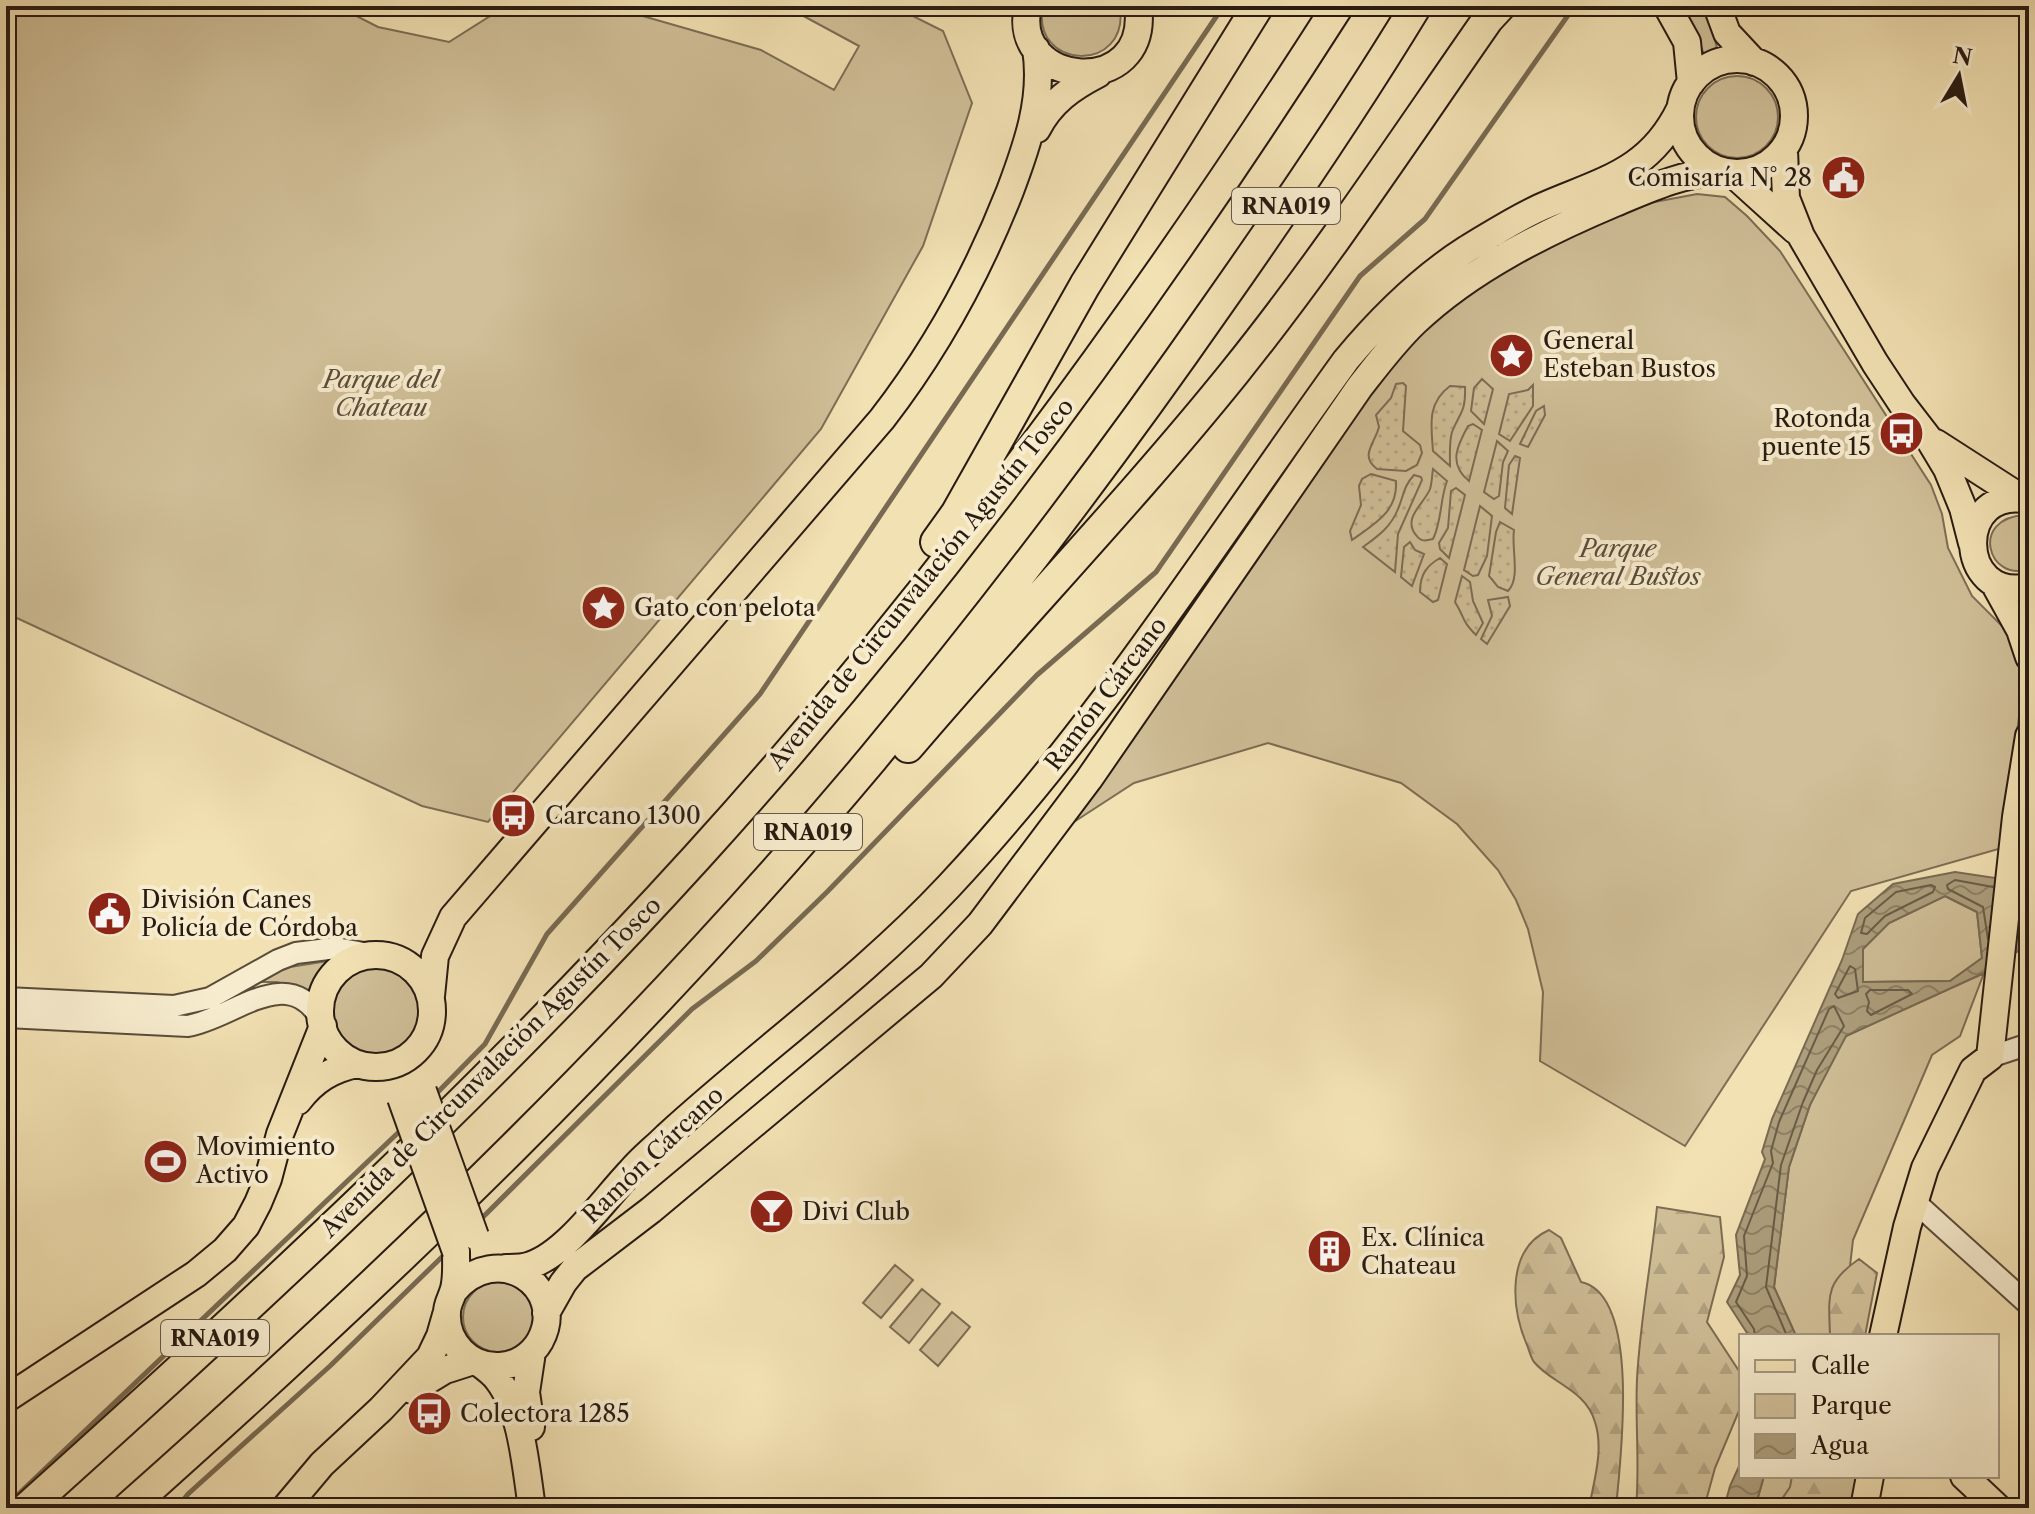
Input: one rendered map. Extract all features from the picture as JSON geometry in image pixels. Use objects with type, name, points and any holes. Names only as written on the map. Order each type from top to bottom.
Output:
[{"type":"highway","points":[[857,671],[916,569],[956,514],[1114,237],[1258,6]]},
{"type":"highway","name":"Avenida de Circunvalación Agustín Tosco","points":[[27,1508],[289,1269],[464,1101],[699,855],[857,671],[1006,483],[1187,235],[1338,6]]},
{"type":"highway","name":"RNA019","points":[[128,1508],[327,1326],[505,1153],[662,992],[870,761],[1059,525],[1150,402],[1305,179],[1416,6]]},
{"type":"highway","points":[[790,852],[904,751],[1173,446],[1276,318],[1500,6]]},
{"type":"main road","points":[[1004,6],[1055,67],[1079,74],[1104,70]]},
{"type":"main road","points":[[1022,158],[1038,93],[1034,44],[1027,26],[1028,6]]},
{"type":"main road","points":[[285,1508],[322,1464],[381,1409],[430,1357],[450,1302],[465,1244],[412,1094],[431,1026],[435,956],[453,917],[904,391],[971,284],[1022,158],[1051,105],[1123,58],[1135,40],[1140,18],[1138,6]]},
{"type":"main road","points":[[1667,6],[1687,42],[1691,83]]},
{"type":"main road","points":[[1717,6],[1727,33],[1754,62],[1774,73],[1788,90],[1793,101],[1795,122],[1793,133],[1776,159],[1755,171],[1726,172]]},
{"type":"main road","points":[[1754,62],[1719,62],[1698,74],[1680,109],[1683,136],[1697,158],[1726,172],[1801,236]]},
{"type":"main road","name":"Ramón Cárcano","points":[[504,1268],[530,1266],[558,1248],[632,1169],[673,1131],[867,966],[947,888],[1073,743],[1337,371],[1384,317],[1423,280],[1496,232],[1544,206],[1611,180],[1642,160],[1665,137],[1680,109]]},
{"type":"main road","points":[[1784,150],[1786,198],[1801,236],[1875,363],[1929,439],[1956,489],[1978,567],[1994,583],[2029,653]]},
{"type":"main road","name":"Ramón Cárcano","points":[[546,1313],[575,1268],[661,1202],[931,976],[980,924],[1089,779],[1391,346],[1418,320],[1473,278],[1547,233],[1679,176],[1726,172]]},
{"type":"main road","points":[[1929,439],[1961,462],[2026,500]]},
{"type":"main road","points":[[1972,543],[1974,528],[1987,510],[2000,502],[2026,500]]},
{"type":"main road","points":[[1994,583],[2014,589],[2029,587]]},
{"type":"main road","points":[[1883,1334],[1914,1201],[1925,1168],[1973,1070],[1990,1057],[2016,817],[2029,736]]},
{"type":"main road","points":[[412,1094],[366,1066],[344,1058],[333,1048],[322,1022],[321,1002],[325,988],[345,964],[383,956],[453,917]]},
{"type":"main road","points":[[383,956],[416,972],[431,996]]},
{"type":"main road","points":[[6,1399],[196,1274],[225,1250],[246,1226],[258,1203],[322,1022]]},
{"type":"main road","points":[[288,1113],[320,1077],[342,1067],[403,1061],[416,1052],[425,1040]]},
{"type":"main road","points":[[381,1409],[445,1370],[476,1362],[507,1365],[532,1352],[541,1340],[546,1313],[538,1289],[518,1272],[504,1268],[465,1244]]},
{"type":"main road","points":[[504,1268],[474,1273],[450,1302],[448,1326],[452,1340],[461,1352],[496,1376],[513,1408],[532,1508]]},
{"type":"main road","points":[[532,1352],[526,1392],[544,1508]]},
{"type":"main road","points":[[1864,1508],[1870,1478]]},
{"type":"main road","points":[[1966,1478],[1998,1508]]},
{"type":"street","points":[[6,998],[174,1006],[210,998],[269,964],[296,953],[336,948],[383,956]]},
{"type":"street","points":[[6,1017],[188,1026],[207,1023],[259,997],[274,993],[301,998],[313,1006],[322,1022]]},
{"type":"street","points":[[1990,1057],[2029,1044]]},
{"type":"street","points":[[1914,1201],[2029,1305]]},
{"type":"green space","name":"Parque del Chateau","points":[[6,6],[337,6],[378,27],[449,42],[490,16],[494,6],[608,6],[761,50],[834,90],[859,46],[785,6],[893,6],[943,31],[972,103],[923,246],[821,429],[488,822],[422,806],[6,613]]},
{"type":"green space","points":[[1043,6],[1120,6],[1119,28],[1110,44],[1097,53],[1080,56],[1064,52],[1051,43],[1043,27]]},
{"type":"green space","points":[[1680,6],[1705,6],[1718,51],[1705,57],[1692,23]]},
{"type":"green space","points":[[1729,76],[1745,76],[1760,83],[1771,94],[1778,117],[1775,133],[1766,146],[1745,158],[1729,158],[1714,151],[1703,140],[1696,125],[1696,109],[1703,94],[1714,83]]},
{"type":"green space","name":"Parque General Bustos","points":[[1697,194],[1725,197],[1780,251],[1931,485],[1942,514],[1948,548],[1972,596],[2005,629],[2018,653],[2022,694],[2002,848],[1851,891],[1685,1146],[1540,1061],[1543,992],[1528,929],[1516,900],[1498,870],[1457,824],[1401,783],[1268,743],[1134,783],[1060,831],[1408,341],[1491,275],[1633,206]]},
{"type":"green space","points":[[1482,379],[1493,389],[1484,424],[1471,411],[1474,388]]},
{"type":"green space","points":[[1396,384],[1406,386],[1403,431],[1420,445],[1422,453],[1417,465],[1406,471],[1377,469],[1369,459],[1379,427],[1376,415],[1391,398]]},
{"type":"green space","points":[[1533,385],[1533,406],[1510,441],[1499,434],[1509,394],[1528,390]]},
{"type":"green space","points":[[1450,386],[1465,387],[1465,395],[1451,436],[1450,466],[1433,451],[1431,423],[1437,400]]},
{"type":"green space","points":[[1544,406],[1545,415],[1528,447],[1520,444],[1536,411]]},
{"type":"green space","points":[[1473,424],[1482,430],[1469,481],[1458,468],[1456,455],[1468,426]]},
{"type":"green space","points":[[1497,441],[1508,451],[1503,462],[1499,496],[1494,499],[1484,492]]},
{"type":"green space","points":[[1515,456],[1520,458],[1512,514],[1505,508],[1509,465]]},
{"type":"green space","points":[[1433,469],[1447,481],[1436,532],[1433,539],[1423,540],[1416,535],[1411,523],[1430,489]]},
{"type":"green space","points":[[1371,474],[1396,481],[1396,492],[1383,516],[1352,540],[1350,531],[1361,505],[1359,486],[1362,479]]},
{"type":"green space","points":[[1414,475],[1422,480],[1398,534],[1395,572],[1363,547],[1392,521]]},
{"type":"green space","points":[[1456,488],[1465,495],[1449,558],[1440,549],[1439,543],[1448,528],[1451,491]]},
{"type":"green space","points":[[1480,506],[1492,516],[1487,556],[1478,575],[1473,576],[1464,570]]},
{"type":"green space","points":[[2029,517],[2029,569],[2015,571],[2003,567],[1995,559],[1991,537],[1996,527],[2007,519]]},
{"type":"green space","points":[[1500,522],[1514,530],[1515,571],[1508,591],[1498,587],[1489,576]]},
{"type":"green space","points":[[1410,542],[1415,550],[1424,554],[1412,586],[1401,577],[1404,547]]},
{"type":"green space","points":[[1440,558],[1447,564],[1438,600],[1433,602],[1420,592],[1420,586],[1425,572]]},
{"type":"green space","points":[[1462,576],[1470,582],[1473,601],[1483,623],[1476,635],[1455,602]]},
{"type":"green space","points":[[1508,597],[1510,606],[1487,644],[1481,639],[1492,616],[1488,600]]},
{"type":"green space","points":[[1945,896],[1977,912],[1982,958],[1950,981],[1862,982],[1863,949],[1889,923]]},
{"type":"green space","points":[[334,960],[317,976],[311,991],[277,982],[251,982],[290,967]]},
{"type":"green space","points":[[375,968],[392,972],[406,981],[415,995],[419,1012],[415,1029],[406,1043],[392,1052],[375,1056],[358,1052],[344,1043],[335,1029],[331,1012],[335,995],[344,981],[358,972]]},
{"type":"green space","points":[[1984,973],[1960,1036],[1932,1055],[1853,1240],[1842,1334],[1795,1334],[1774,1287],[1789,1167],[1810,1105],[1846,1036]]},
{"type":"green space","points":[[1657,1207],[1720,1217],[1724,1257],[1707,1322],[1739,1371],[1739,1411],[1715,1468],[1704,1508],[1636,1508],[1638,1358]]},
{"type":"green space","points":[[1549,1230],[1561,1238],[1581,1282],[1600,1294],[1613,1316],[1623,1383],[1616,1508],[1589,1508],[1599,1443],[1595,1422],[1576,1394],[1534,1362],[1518,1314],[1516,1281],[1519,1265],[1535,1239]]},
{"type":"green space","points":[[1859,1259],[1877,1273],[1865,1334],[1830,1334],[1831,1292],[1848,1268]]},
{"type":"green space","points":[[895,1265],[913,1280],[881,1318],[863,1303]]},
{"type":"green space","points":[[498,1282],[523,1292],[533,1317],[523,1342],[498,1352],[473,1342],[463,1317],[473,1292]]},
{"type":"green space","points":[[922,1289],[940,1304],[909,1343],[890,1327]]},
{"type":"green space","points":[[952,1312],[970,1327],[938,1366],[920,1350]]},
{"type":"green space","points":[[1763,1478],[1824,1478],[1819,1508],[1755,1508]]},
{"type":"green space","points":[[1792,1478],[1860,1478],[1853,1508],[1776,1508],[1790,1487]]},
{"type":"water","points":[[1955,872],[2029,883],[2029,944],[1984,973],[1846,1036],[1810,1105],[1789,1167],[1774,1287],[1795,1334],[1748,1334],[1727,1302],[1740,1275],[1736,1235],[1765,1159],[1762,1152],[1772,1119],[1842,960],[1858,914],[1893,884]],"holes":[[[1945,896],[1977,912],[1982,958],[1950,981],[1863,982],[1863,949],[1889,923]]]},
{"type":"water","points":[[1739,1466],[1739,1478],[1763,1478],[1755,1508],[1724,1508]]},
{"type":"waterway","points":[[434,1096],[485,1044],[547,934],[760,694],[1218,14],[1220,6]]},
{"type":"waterway","points":[[479,1221],[692,1009],[756,961],[827,892],[1037,675],[1156,572],[1360,276],[1425,219],[1571,11]]},
{"type":"waterway","points":[[6,1506],[402,1129]]},
{"type":"waterway","points":[[177,1508],[188,1494],[330,1366],[446,1253]]},
{"type":"place","name":"Comisaría N° 28","points":[[1843,178]]},
{"type":"place","name":"General Esteban Bustos","points":[[1512,355]]},
{"type":"place","name":"Rotonda puente 15","points":[[1902,433]]},
{"type":"place","name":"Gato con pelota","points":[[603,608]]},
{"type":"place","name":"Carcano 1300","points":[[514,816]]},
{"type":"place","name":"División Canes Policía de Córdoba","points":[[110,914]]},
{"type":"place","name":"Movimiento Activo","points":[[165,1161]]},
{"type":"place","name":"Divi Club","points":[[771,1212]]},
{"type":"place","name":"Ex. Clínica Chateau","points":[[1330,1252]]},
{"type":"place","name":"Colectora 1285","points":[[429,1414]]}]
